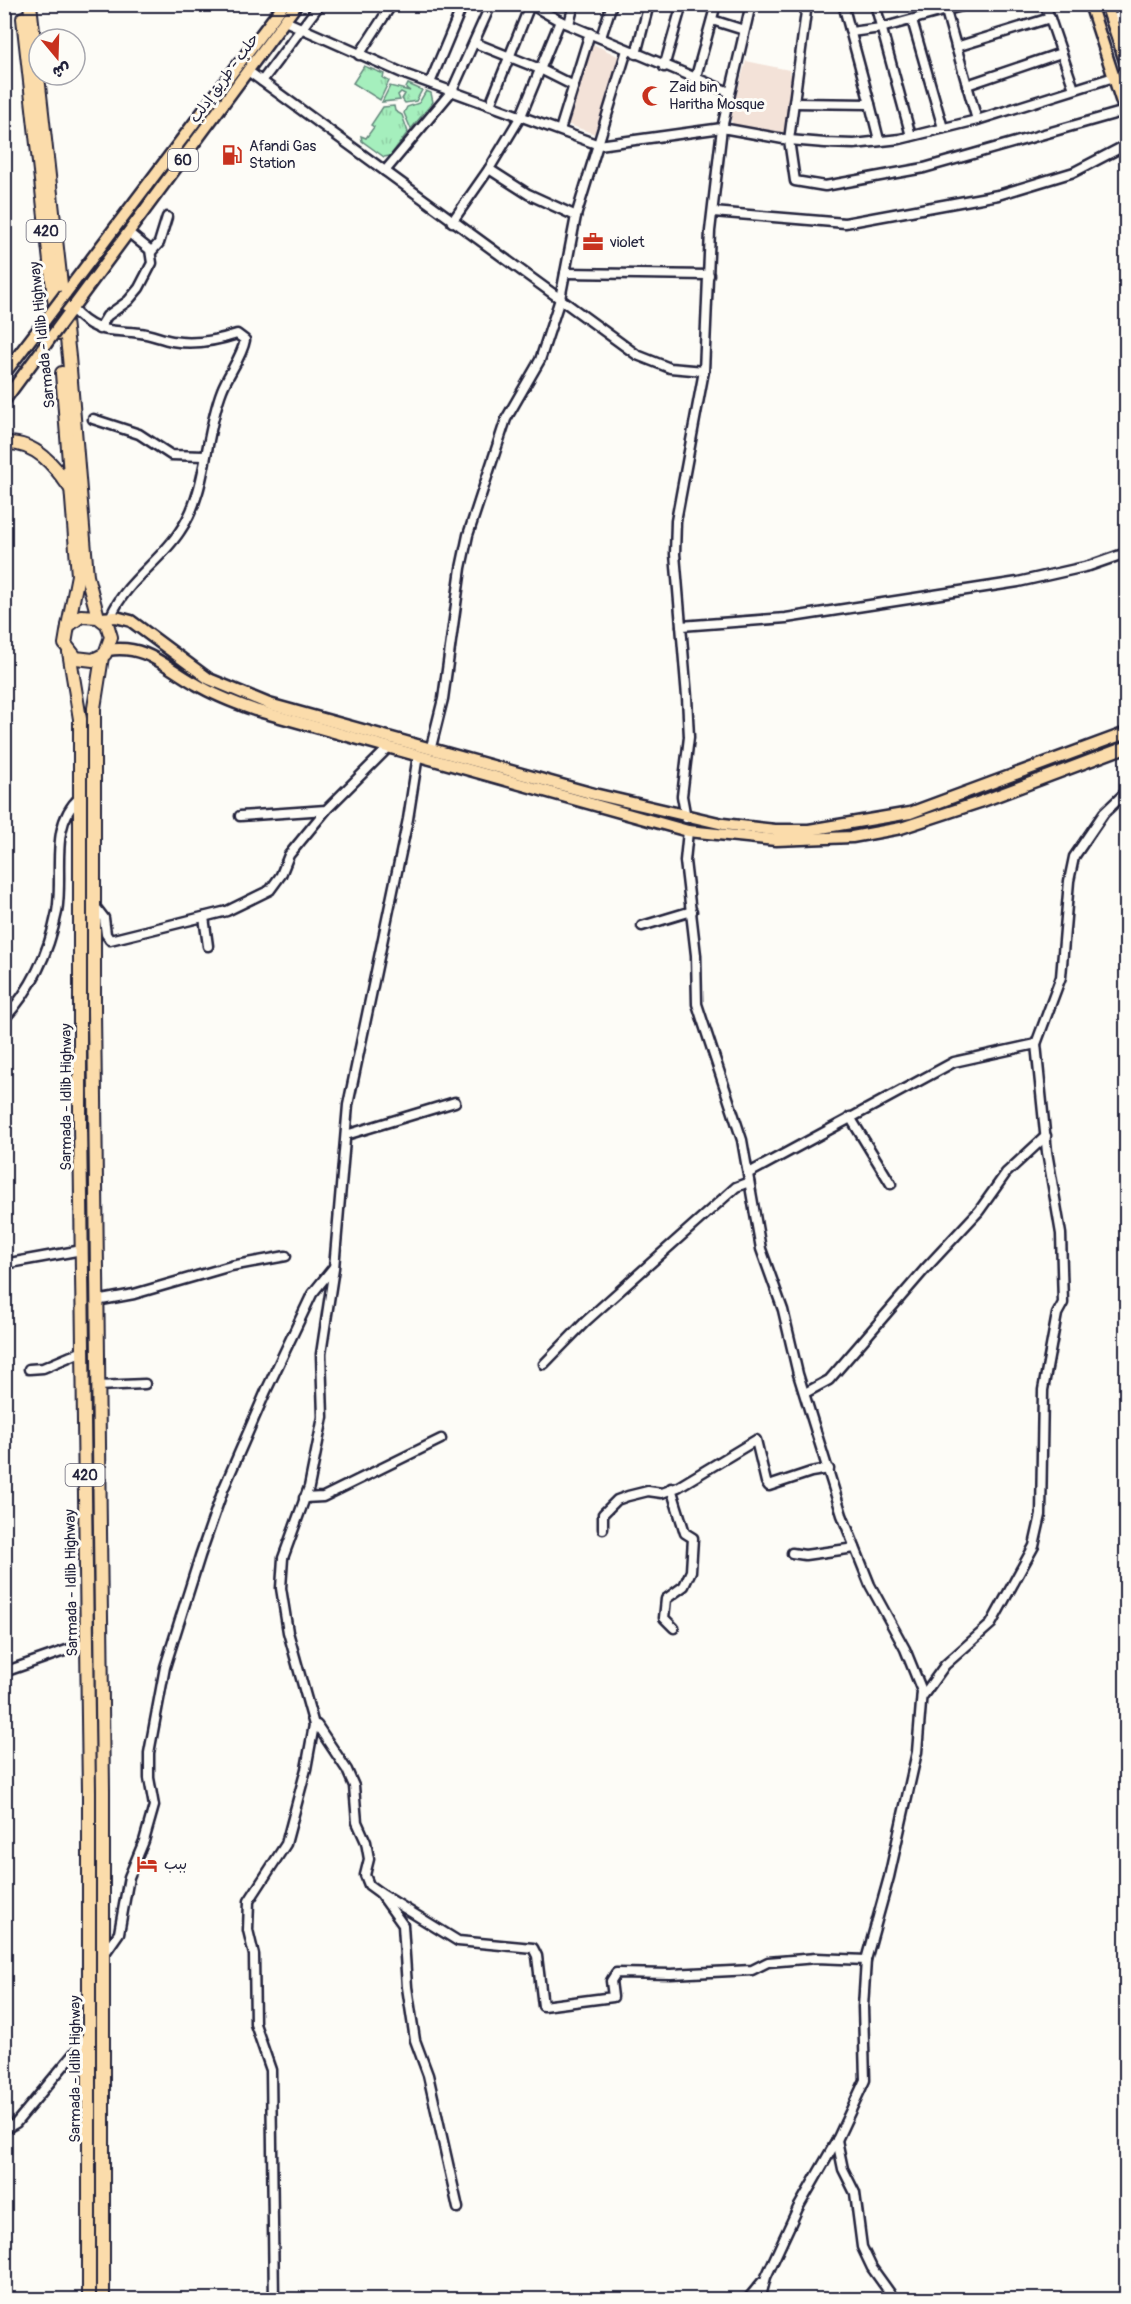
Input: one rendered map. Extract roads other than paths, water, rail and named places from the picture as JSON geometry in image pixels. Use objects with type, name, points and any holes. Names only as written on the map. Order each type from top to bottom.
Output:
[{"type":"highway","name":"Sarmada - Idlib Highway","points":[[22,4],[61,361],[72,490],[78,581],[68,626]]},
{"type":"highway","name":"420","points":[[30,4],[77,453],[87,576],[103,617]]},
{"type":"highway","points":[[4,443],[29,447],[42,454],[72,490]]},
{"type":"highway","points":[[81,616],[103,617],[111,632],[105,653],[84,661],[69,652],[65,639],[68,626],[81,616]]},
{"type":"highway","name":"Sarmada - Idlib Highway","points":[[69,652],[81,719],[82,1250],[90,2034],[97,2115],[104,2300]]},
{"type":"highway","name":"Sarmada - Idlib Highway","points":[[89,2300],[103,1956],[96,1301],[94,708],[105,653]]},
{"type":"highway","points":[[89,1791],[103,1790]]},
{"type":"main road","name":"حلب - طريق إدلب","points":[[4,401],[248,71],[284,4]]},
{"type":"main road","name":"حلب - طريق إدلب","points":[[4,374],[155,173],[270,31],[285,21],[297,4]]},
{"type":"main road","points":[[1090,4],[1126,113]]},
{"type":"main road","points":[[1106,4],[1126,64]]},
{"type":"main road","points":[[155,173],[167,182]]},
{"type":"main road","points":[[103,617],[131,621],[184,663],[218,683],[269,704],[389,747],[688,831],[776,840],[852,837],[901,828],[980,802],[1126,747]]},
{"type":"main road","points":[[105,653],[128,649],[147,653],[195,684],[231,701],[345,730],[431,747],[686,818],[775,830],[809,830],[910,813],[1126,733]]},
{"type":"street","points":[[262,81],[320,4]]},
{"type":"street","points":[[359,54],[392,4]]},
{"type":"street","points":[[430,83],[463,4]]},
{"type":"street","points":[[385,171],[452,91],[491,4]]},
{"type":"street","points":[[452,222],[489,169],[521,116],[540,69],[574,4]]},
{"type":"street","points":[[601,37],[612,4]]},
{"type":"street","points":[[636,54],[649,4]]},
{"type":"street","points":[[664,67],[682,4]]},
{"type":"street","points":[[695,80],[716,4]]},
{"type":"street","points":[[686,818],[682,796],[688,737],[675,554],[676,521],[704,371],[713,212],[722,128],[751,4]]},
{"type":"street","points":[[807,4],[789,140],[795,181],[825,186],[924,168],[1126,113]]},
{"type":"street","points":[[843,4],[879,140]]},
{"type":"street","points":[[875,4],[911,136]]},
{"type":"street","points":[[851,32],[881,28],[945,8],[969,4]]},
{"type":"street","points":[[1045,4],[1074,90]]},
{"type":"street","points":[[490,105],[533,5],[564,22],[664,67],[729,92]]},
{"type":"street","points":[[945,8],[977,120]]},
{"type":"street","points":[[1111,20],[1126,14]]},
{"type":"street","points":[[956,47],[1050,18]]},
{"type":"street","points":[[712,20],[744,30]]},
{"type":"street","points":[[912,20],[944,128]]},
{"type":"street","points":[[285,21],[301,30],[430,83],[599,145],[722,128],[789,140],[854,144],[911,136],[977,120],[1114,77]]},
{"type":"street","points":[[560,130],[590,33]]},
{"type":"street","points":[[475,43],[540,69],[574,86]]},
{"type":"street","points":[[431,747],[443,699],[461,568],[468,534],[506,419],[540,360],[560,299],[576,216],[627,50]]},
{"type":"street","points":[[967,85],[1061,53]]},
{"type":"street","points":[[248,71],[452,222],[645,359],[670,368],[704,371]]},
{"type":"street","points":[[794,103],[870,104]]},
{"type":"street","points":[[713,212],[845,223],[998,195],[1074,172],[1126,145]]},
{"type":"street","points":[[489,169],[528,194],[576,216]]},
{"type":"street","points":[[151,252],[159,243],[167,216]]},
{"type":"street","points":[[99,329],[107,316],[128,301],[139,288],[152,263],[151,252],[129,233]]},
{"type":"street","points":[[565,273],[709,275]]},
{"type":"street","points":[[70,312],[99,329],[142,333],[189,343],[216,340],[237,334],[243,337],[244,344],[217,404],[197,495],[186,522],[170,544],[103,617]]},
{"type":"street","points":[[93,420],[139,434],[171,455],[204,456]]},
{"type":"street","points":[[681,626],[786,618],[1018,582],[1089,566],[1126,553]]},
{"type":"street","points":[[94,905],[104,918],[106,934],[110,940],[241,906],[270,890],[281,875],[289,855],[326,810],[389,747]]},
{"type":"street","points":[[273,2300],[270,2070],[255,2024],[254,1955],[248,1930],[249,1901],[286,1844],[306,1769],[314,1725],[288,1632],[281,1588],[283,1558],[304,1498],[323,1417],[321,1354],[333,1268],[348,1105],[357,1053],[404,840],[418,755]]},
{"type":"street","points":[[922,1698],[945,1665],[992,1624],[1015,1576],[1034,1545],[1041,1515],[1043,1390],[1057,1314],[1063,1303],[1061,1234],[1046,1136],[1036,1044],[1061,977],[1069,881],[1074,857],[1104,813],[1126,792]]},
{"type":"street","points":[[4,1019],[33,982],[50,941],[58,899],[59,836],[68,811],[80,796]]},
{"type":"street","points":[[240,816],[326,810]]},
{"type":"street","points":[[688,831],[685,861],[692,911],[697,1004],[742,1140],[761,1249],[783,1310],[805,1393],[842,1515],[870,1585],[905,1649],[922,1698],[917,1752],[891,1869],[866,1960],[863,2007],[865,2080],[837,2140],[798,2208],[766,2277],[760,2300]]},
{"type":"street","points":[[642,926],[692,911]]},
{"type":"street","points":[[204,917],[208,946]]},
{"type":"street","points":[[544,1364],[586,1320],[735,1186],[850,1118],[954,1062],[1036,1044]]},
{"type":"street","points":[[346,1135],[454,1102]]},
{"type":"street","points":[[850,1118],[891,1184]]},
{"type":"street","points":[[805,1393],[829,1380],[925,1269],[979,1211],[1006,1173],[1046,1136]]},
{"type":"street","points":[[4,1264],[82,1250]]},
{"type":"street","points":[[96,1301],[134,1294],[231,1266],[286,1256]]},
{"type":"street","points":[[103,1956],[118,1933],[129,1877],[144,1840],[154,1806],[149,1778],[149,1753],[165,1666],[200,1556],[223,1490],[266,1391],[312,1294],[333,1268]]},
{"type":"street","points":[[29,1369],[44,1368],[83,1352]]},
{"type":"street","points":[[97,1386],[145,1384]]},
{"type":"street","points":[[304,1498],[323,1497],[441,1439]]},
{"type":"street","points":[[603,1529],[603,1514],[617,1500],[648,1491],[662,1493],[678,1487],[756,1440],[769,1486],[829,1469]]},
{"type":"street","points":[[671,1488],[685,1533],[693,1538],[694,1557],[684,1586],[666,1599],[663,1607],[664,1618],[674,1628]]},
{"type":"street","points":[[792,1553],[805,1555],[855,1548]]},
{"type":"street","points":[[4,1672],[87,1642]]},
{"type":"street","points":[[314,1725],[317,1725],[347,1770],[354,1786],[357,1822],[366,1842],[369,1859],[365,1875],[369,1885],[458,1941],[533,1948],[537,1956],[543,2006],[613,1997],[611,1981],[616,1973],[671,1974],[752,1970],[768,1962],[816,1958],[866,1960]]},
{"type":"street","points":[[380,1893],[403,1925],[407,1987],[415,2040],[428,2075],[458,2208]]},
{"type":"street","points":[[4,2130],[22,2116],[90,2034]]},
{"type":"street","points":[[837,2140],[843,2169],[855,2193],[862,2247],[872,2268],[895,2300]]},
{"type":"street","points":[[747,2300],[766,2277]]},
{"type":"place","name":"Zaid bin Haritha Mosque","points":[[652,96]]},
{"type":"place","name":"Afandi Gas Station","points":[[232,155]]},
{"type":"place","name":"violet","points":[[593,242]]},
{"type":"place","name":"ببب","points":[[147,1864]]}]
